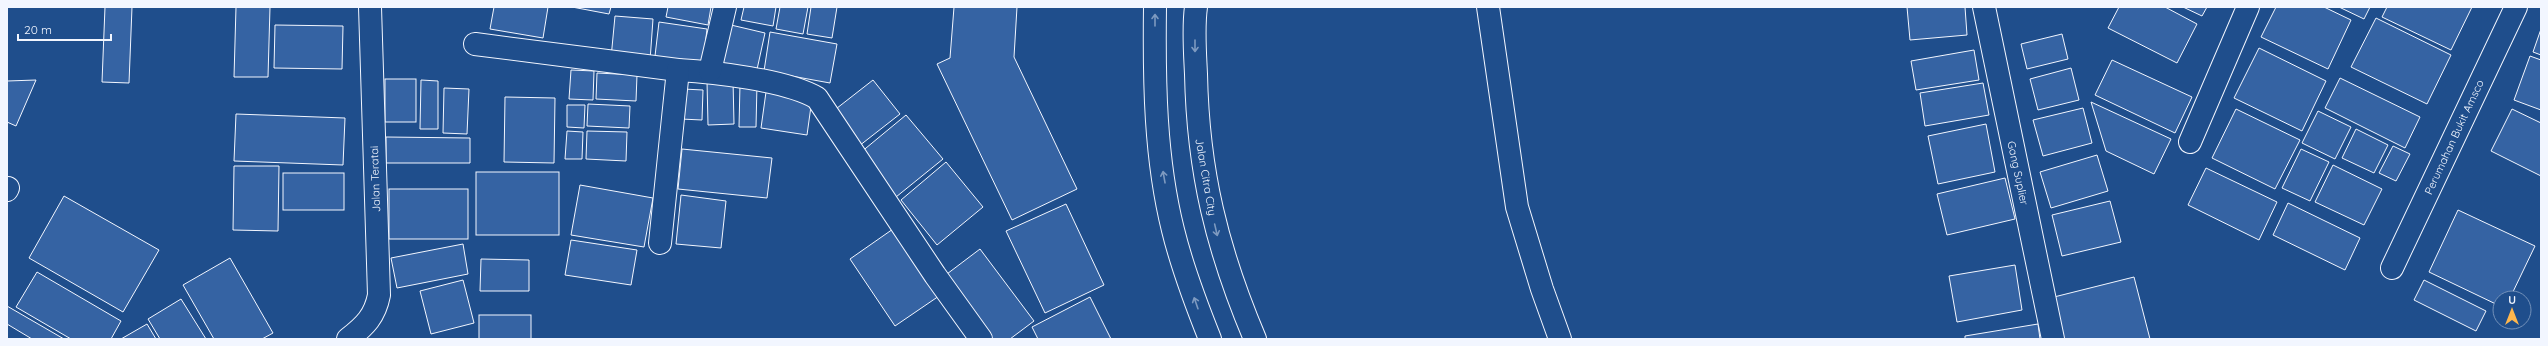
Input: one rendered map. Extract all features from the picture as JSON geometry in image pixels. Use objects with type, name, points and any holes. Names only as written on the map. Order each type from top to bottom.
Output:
[{"type":"street","name":"Jalan Teratai","points":[[348,339],[365,327],[376,310],[379,295],[370,7]]},
{"type":"street","points":[[710,71],[725,7]]},
{"type":"street","points":[[1155,7],[1154,57],[1160,153],[1173,230],[1210,339]]},
{"type":"street","name":"Jalan Citra City","points":[[1196,7],[1197,126],[1207,191],[1221,248],[1255,339]]},
{"type":"street","points":[[1488,7],[1517,207],[1542,289],[1560,339]]},
{"type":"street","name":"Gang Suplier","points":[[1984,7],[2053,339]]},
{"type":"street","points":[[2190,142],[2248,7]]},
{"type":"street","name":"Perumahan Bukit Amsco","points":[[2392,268],[2516,7]]},
{"type":"street","points":[[475,44],[678,70],[710,71],[796,89],[817,98],[935,275],[981,339]]},
{"type":"street","points":[[660,243],[678,70]]},
{"type":"building","points":[[105,7],[132,7],[129,83],[102,82]]},
{"type":"building","points":[[236,7],[270,7],[268,77],[234,77]]},
{"type":"building","points":[[494,7],[548,7],[543,38],[490,29]]},
{"type":"building","points":[[572,7],[611,7],[609,14]]},
{"type":"building","points":[[668,7],[711,7],[708,25],[666,17]]},
{"type":"building","points":[[744,7],[776,7],[773,26],[741,20]]},
{"type":"building","points":[[780,7],[808,7],[803,34],[776,29]]},
{"type":"building","points":[[811,7],[837,7],[832,38],[807,34]]},
{"type":"building","points":[[954,7],[1017,7],[1014,57],[1077,189],[1012,220],[937,64],[950,58]]},
{"type":"building","points":[[1907,7],[1965,7],[1967,35],[1910,40]]},
{"type":"building","points":[[2119,7],[2165,7],[2197,24],[2177,63],[2108,28]]},
{"type":"building","points":[[2183,7],[2207,7],[2202,16]]},
{"type":"building","points":[[2276,7],[2324,7],[2351,20],[2328,69],[2261,37]]},
{"type":"building","points":[[2339,7],[2370,7],[2364,19]]},
{"type":"building","points":[[2387,7],[2472,7],[2451,50],[2382,17]]},
{"type":"building","points":[[615,16],[653,19],[650,61],[611,58]]},
{"type":"building","points":[[2376,18],[2451,55],[2427,104],[2351,67]]},
{"type":"building","points":[[659,22],[707,29],[703,63],[655,56]]},
{"type":"building","points":[[275,25],[343,26],[342,69],[274,68]]},
{"type":"building","points":[[731,25],[765,33],[756,74],[722,67]]},
{"type":"building","points":[[2541,29],[2541,55],[2533,52]]},
{"type":"building","points":[[770,32],[837,44],[830,83],[764,71]]},
{"type":"building","points":[[2062,34],[2068,59],[2027,69],[2021,44]]},
{"type":"building","points":[[2259,48],[2326,81],[2302,131],[2234,98]]},
{"type":"building","points":[[1974,50],[1979,80],[1916,90],[1911,61]]},
{"type":"building","points":[[2530,56],[2541,60],[2541,110],[2514,100]]},
{"type":"building","points":[[2112,60],[2192,97],[2175,133],[2095,95]]},
{"type":"building","points":[[2071,68],[2079,100],[2038,110],[2030,79]]},
{"type":"building","points":[[571,70],[594,71],[593,100],[569,99]]},
{"type":"building","points":[[597,73],[637,75],[636,101],[596,99]]},
{"type":"building","points":[[2340,78],[2420,117],[2405,148],[2325,108]]},
{"type":"building","points":[[385,79],[416,79],[416,122],[385,122]]},
{"type":"building","points":[[36,80],[16,126],[7,122],[7,81]]},
{"type":"building","points":[[421,80],[438,81],[438,129],[420,129]]},
{"type":"building","points":[[733,80],[734,124],[708,125],[707,81]]},
{"type":"building","points":[[873,80],[900,114],[859,146],[832,112]]},
{"type":"building","points":[[1983,83],[1989,115],[1925,126],[1920,93]]},
{"type":"building","points":[[740,84],[757,84],[756,127],[739,127]]},
{"type":"building","points":[[444,88],[469,89],[467,134],[443,133]]},
{"type":"building","points":[[683,89],[703,90],[702,120],[681,119]]},
{"type":"building","points":[[766,92],[812,99],[807,135],[761,128]]},
{"type":"building","points":[[505,97],[555,98],[554,163],[504,162]]},
{"type":"building","points":[[2091,102],[2171,139],[2154,174],[2106,151]]},
{"type":"building","points":[[588,104],[630,106],[629,128],[587,126]]},
{"type":"building","points":[[567,105],[585,105],[584,128],[567,127]]},
{"type":"building","points":[[2083,108],[2092,143],[2043,156],[2033,120]]},
{"type":"building","points":[[2236,109],[2300,140],[2275,189],[2212,158]]},
{"type":"building","points":[[2512,109],[2541,123],[2541,176],[2491,151]]},
{"type":"building","points":[[2318,111],[2351,127],[2335,159],[2302,143]]},
{"type":"building","points":[[236,114],[345,118],[343,165],[234,161]]},
{"type":"building","points":[[906,115],[943,159],[896,197],[860,153]]},
{"type":"building","points":[[1986,124],[1995,172],[1938,184],[1928,136]]},
{"type":"building","points":[[2356,129],[2388,145],[2374,173],[2342,158]]},
{"type":"building","points":[[567,131],[583,132],[582,159],[565,159]]},
{"type":"building","points":[[587,131],[627,132],[626,161],[586,159]]},
{"type":"building","points":[[386,137],[470,138],[470,163],[386,163]]},
{"type":"building","points":[[2393,146],[2410,154],[2396,181],[2379,173]]},
{"type":"building","points":[[682,149],[772,158],[767,198],[678,189]]},
{"type":"building","points":[[2301,149],[2329,162],[2310,201],[2282,188]]},
{"type":"building","points":[[2097,155],[2108,191],[2051,208],[2040,172]]},
{"type":"building","points":[[946,162],[983,207],[937,245],[901,200]]},
{"type":"building","points":[[2333,165],[2382,189],[2364,225],[2315,202]]},
{"type":"building","points":[[234,166],[279,166],[278,231],[233,230]]},
{"type":"building","points":[[2206,168],[2277,202],[2259,240],[2188,205]]},
{"type":"building","points":[[476,172],[559,172],[559,235],[476,235]]},
{"type":"building","points":[[283,173],[344,173],[344,210],[283,210]]},
{"type":"building","points":[[2005,178],[2015,219],[1947,235],[1937,194]]},
{"type":"building","points":[[580,185],[653,198],[644,247],[571,235]]},
{"type":"building","points":[[389,189],[468,189],[468,239],[389,239]]},
{"type":"building","points":[[681,195],[726,201],[721,248],[676,244]]},
{"type":"building","points":[[64,196],[159,250],[123,312],[29,258]]},
{"type":"building","points":[[2110,201],[2121,242],[2062,256],[2052,215]]},
{"type":"building","points":[[2288,203],[2360,238],[2345,270],[2273,235]]},
{"type":"building","points":[[1066,204],[1104,285],[1045,313],[1006,231]]},
{"type":"building","points":[[2458,210],[2535,246],[2514,290],[2492,290],[2492,302],[2429,272]]},
{"type":"building","points":[[893,229],[939,296],[895,326],[850,259]]},
{"type":"building","points":[[571,240],[637,250],[631,285],[565,275]]},
{"type":"building","points":[[463,244],[468,274],[397,288],[391,258]]},
{"type":"building","points":[[980,249],[1034,321],[1010,339],[989,339],[943,277]]},
{"type":"building","points":[[230,258],[273,333],[262,339],[214,339],[183,285]]},
{"type":"building","points":[[481,259],[529,260],[529,291],[480,291]]},
{"type":"building","points":[[2015,265],[2022,310],[1957,322],[1949,276]]},
{"type":"building","points":[[37,272],[121,321],[111,339],[71,339],[16,307]]},
{"type":"building","points":[[2134,277],[2150,339],[2061,339],[2050,298]]},
{"type":"building","points":[[463,280],[474,323],[431,334],[420,291]]},
{"type":"building","points":[[2424,280],[2486,311],[2476,331],[2414,300]]},
{"type":"building","points":[[1090,297],[1111,339],[1038,339],[1032,327]]},
{"type":"building","points":[[181,299],[206,339],[160,339],[148,319]]},
{"type":"building","points":[[7,306],[64,339],[32,339],[7,324]]},
{"type":"building","points":[[479,315],[531,315],[531,339],[479,339]]},
{"type":"building","points":[[147,324],[156,339],[121,339]]},
{"type":"building","points":[[2038,324],[2040,339],[1965,339],[1965,336]]}]
